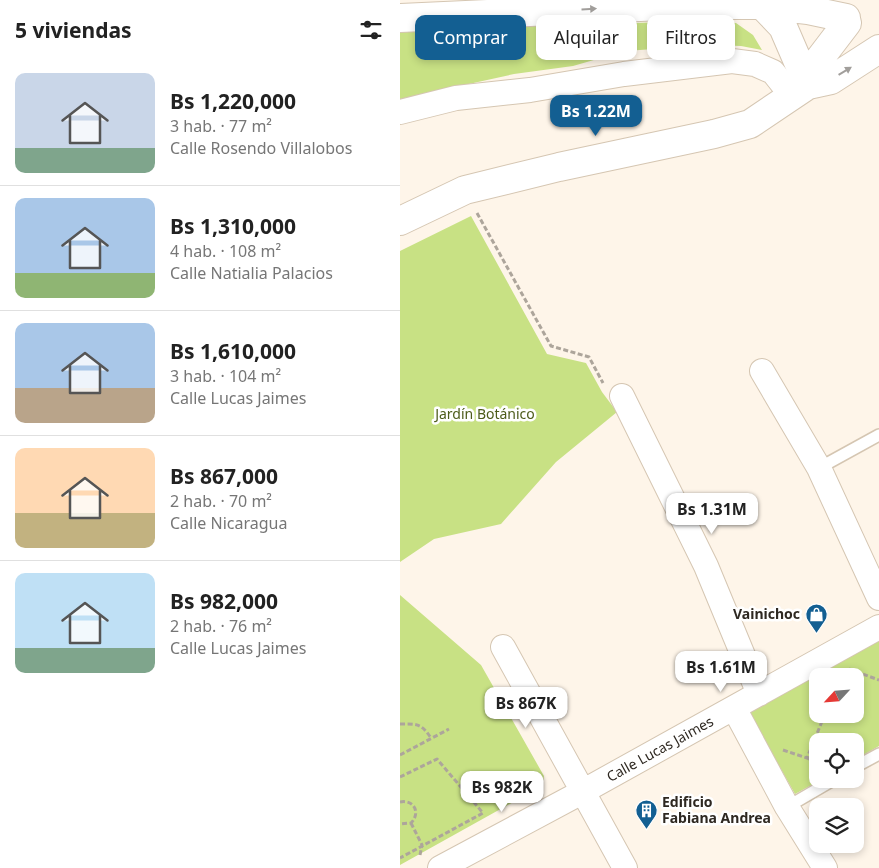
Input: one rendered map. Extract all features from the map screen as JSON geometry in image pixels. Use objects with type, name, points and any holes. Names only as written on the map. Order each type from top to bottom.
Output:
[{"type":"main road","points":[[400,18],[684,5],[762,5],[846,13]]},
{"type":"main road","points":[[762,5],[783,27],[800,91]]},
{"type":"main road","points":[[846,13],[856,35],[865,41],[879,45]]},
{"type":"main road","points":[[800,91],[846,13]]},
{"type":"main road","points":[[400,221],[465,190],[559,167],[714,134],[750,124],[800,91],[831,80],[879,50]]},
{"type":"street","points":[[400,112],[456,98],[530,90],[624,74],[732,61],[755,64],[774,72],[800,91]]},
{"type":"street","points":[[762,371],[819,468],[879,598]]},
{"type":"street","points":[[622,396],[706,566],[759,694]]},
{"type":"street","name":"Calle Lucas Jaimes","points":[[432,865],[582,792],[879,626]]},
{"type":"street","points":[[503,647],[625,868]]},
{"type":"street","points":[[734,708],[787,807],[825,868]]},
{"type":"lane","points":[[819,468],[879,435]]},
{"type":"lane","points":[[864,762],[879,754]]},
{"type":"lane","points":[[787,807],[820,788]]},
{"type":"path","points":[[480,218],[551,346],[589,358],[603,384],[622,396]]},
{"type":"path","points":[[864,675],[879,680]]},
{"type":"path","points":[[400,718],[400,724],[420,725],[431,738]]},
{"type":"path","points":[[782,750],[807,758],[821,723]]},
{"type":"path","points":[[400,755],[449,728]]},
{"type":"path","points":[[400,776],[436,759],[483,813],[400,858]]},
{"type":"path","points":[[400,801],[408,802],[416,810],[416,817],[411,823],[400,824]]},
{"type":"path","points":[[411,823],[422,845],[420,854],[432,865]]},
{"type":"green space","points":[[637,23],[647,23],[647,50],[637,50]]},
{"type":"green space","points":[[735,23],[753,35],[762,50],[735,46]]},
{"type":"green space","points":[[526,25],[536,25],[536,60],[594,60],[573,66],[514,74],[400,99],[400,30],[415,28],[415,60],[526,60]]},
{"type":"green space","name":"Jardín Botánico","points":[[471,216],[547,354],[586,363],[602,392],[617,412],[556,462],[501,524],[434,539],[400,562],[400,251]]},
{"type":"green space","points":[[400,595],[481,665],[544,776],[542,786],[400,865]]},
{"type":"green space","points":[[879,636],[879,746],[864,755],[864,733],[809,733],[809,786],[795,794],[748,711],[809,676],[809,723],[864,723],[864,668],[823,668]]},
{"type":"place","name":"Vainichoc","points":[[816,633]]},
{"type":"place","name":"Edificio Fabiana Andrea","points":[[646,829]]}]
